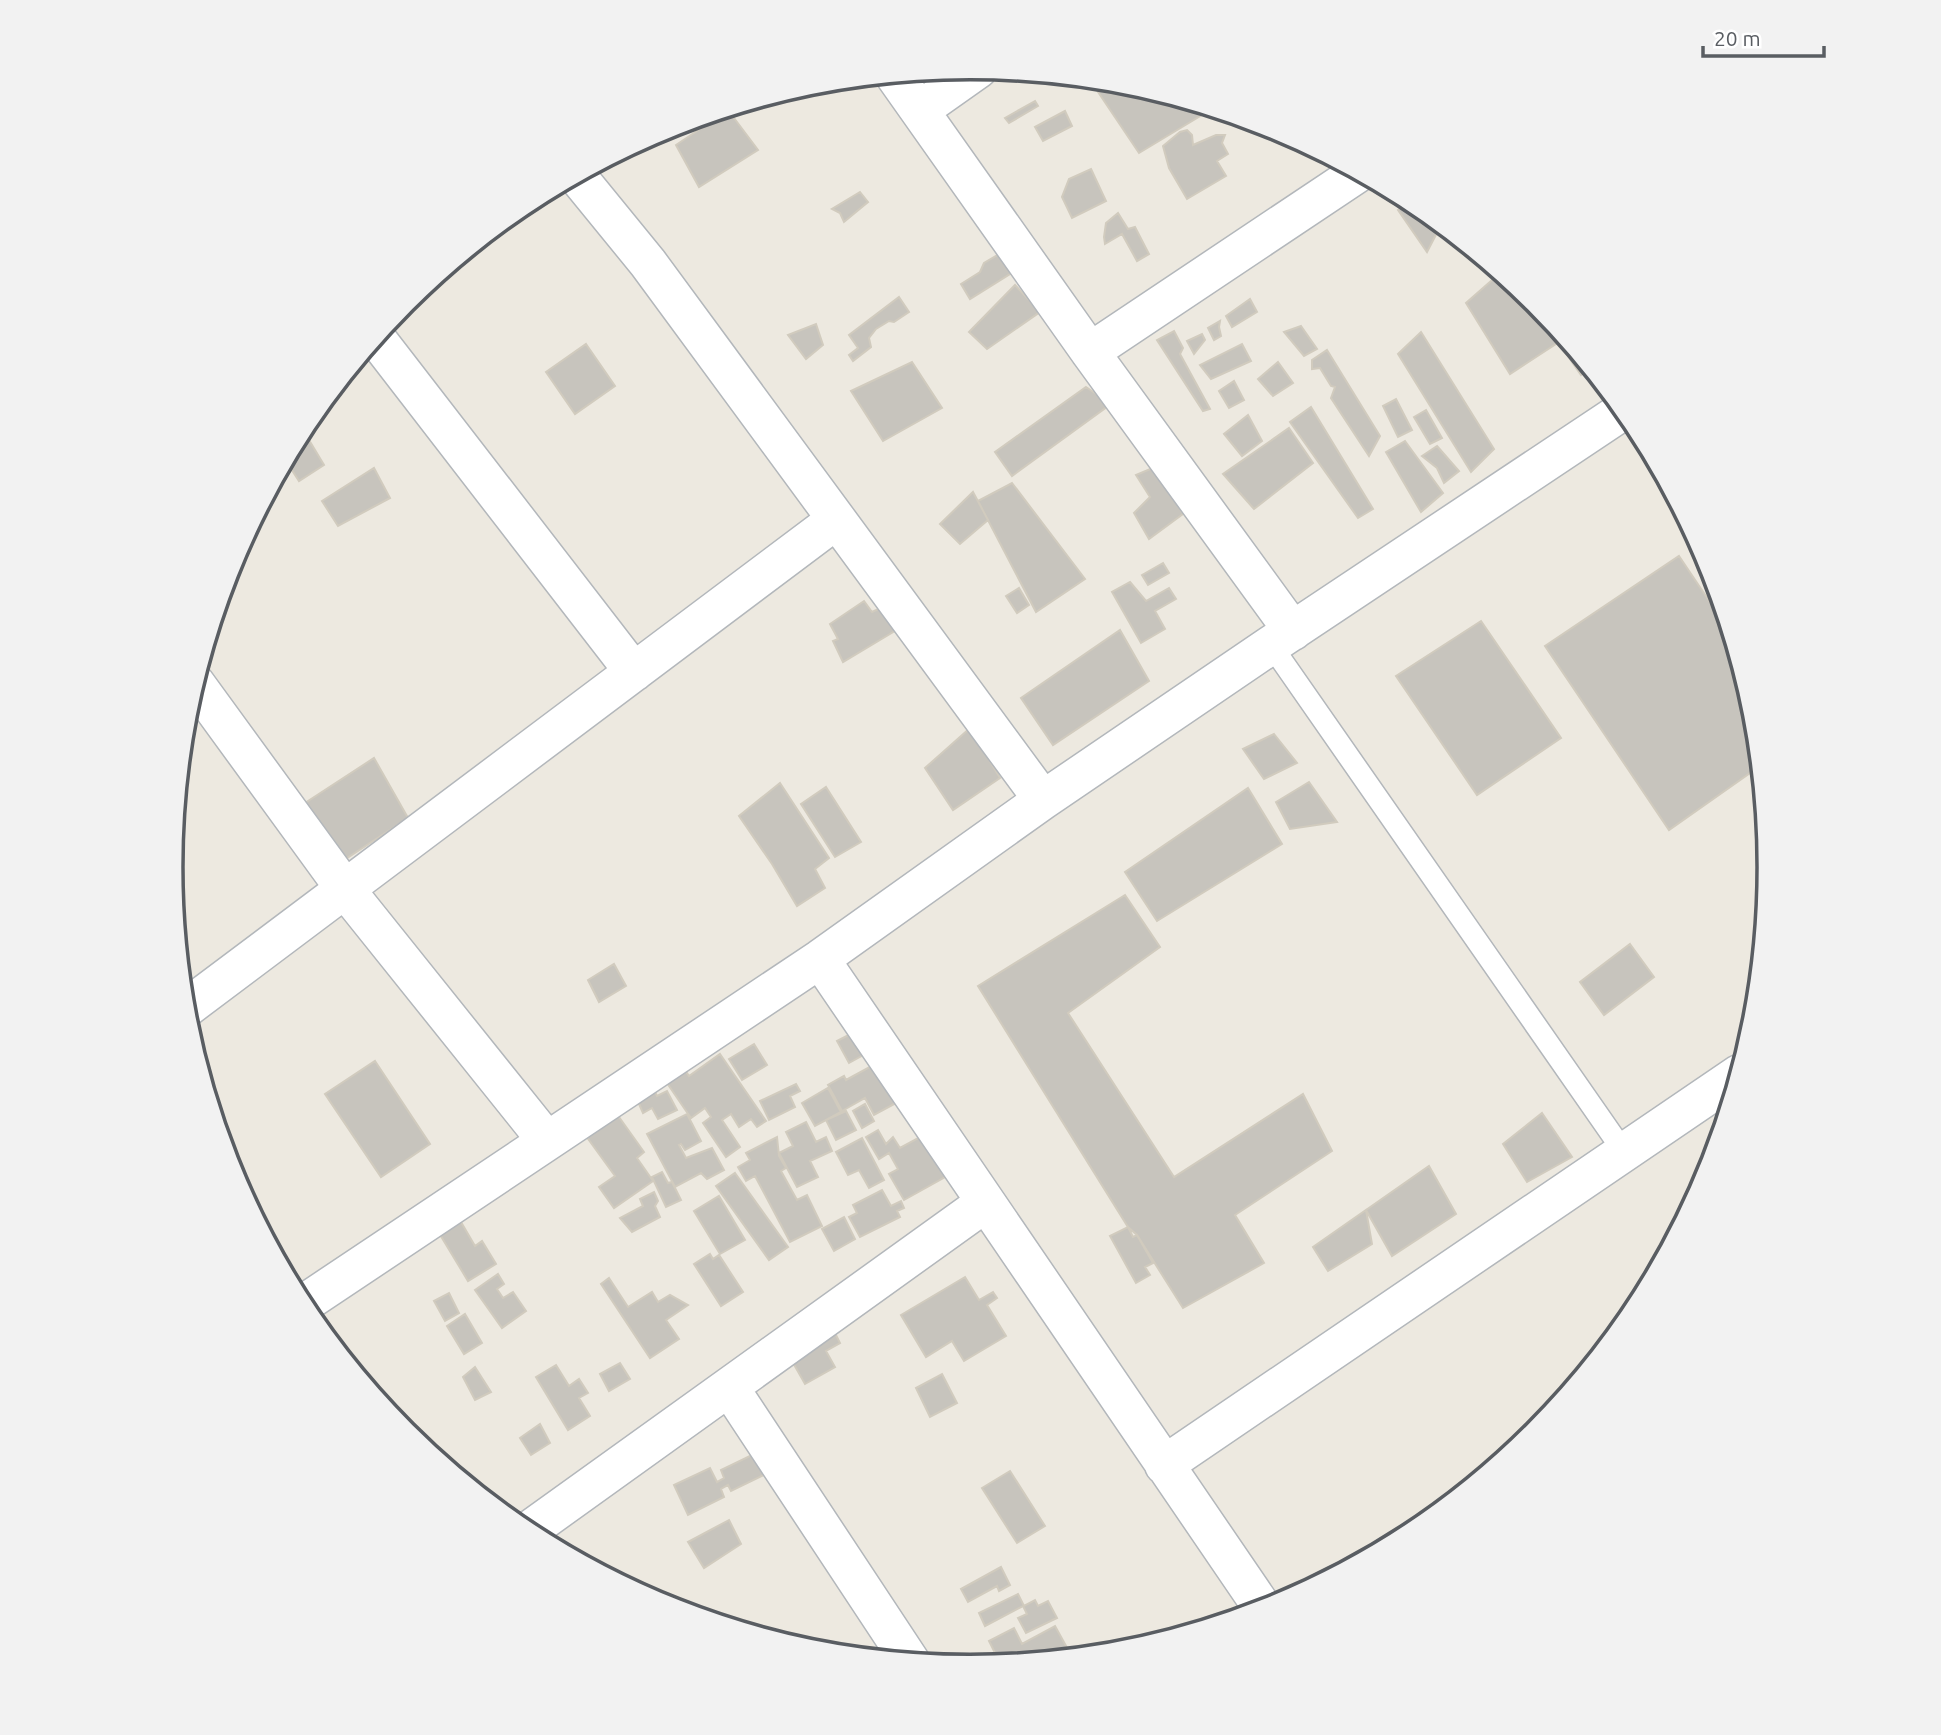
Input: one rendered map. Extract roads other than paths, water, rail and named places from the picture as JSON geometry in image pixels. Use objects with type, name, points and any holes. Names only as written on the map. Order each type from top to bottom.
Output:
[{"type":"street","points":[[920,110],[962,80]]},
{"type":"street","points":[[901,84],[1090,352],[1282,638]]},
{"type":"street","points":[[1090,352],[1350,178]]},
{"type":"street","points":[[583,183],[648,263],[1043,800]]},
{"type":"street","points":[[382,346],[634,672]]},
{"type":"street","points":[[312,1298],[820,959],[1043,800],[1615,416]]},
{"type":"street","points":[[195,1001],[836,520]]},
{"type":"street","points":[[203,694],[345,888],[547,1141]]},
{"type":"street","points":[[820,959],[1257,1600]]},
{"type":"street","points":[[1164,1465],[1728,1082]]},
{"type":"street","points":[[537,1525],[985,1203]]},
{"type":"street","points":[[729,1387],[904,1652]]},
{"type":"lane","points":[[1282,638],[1624,1152]]}]
